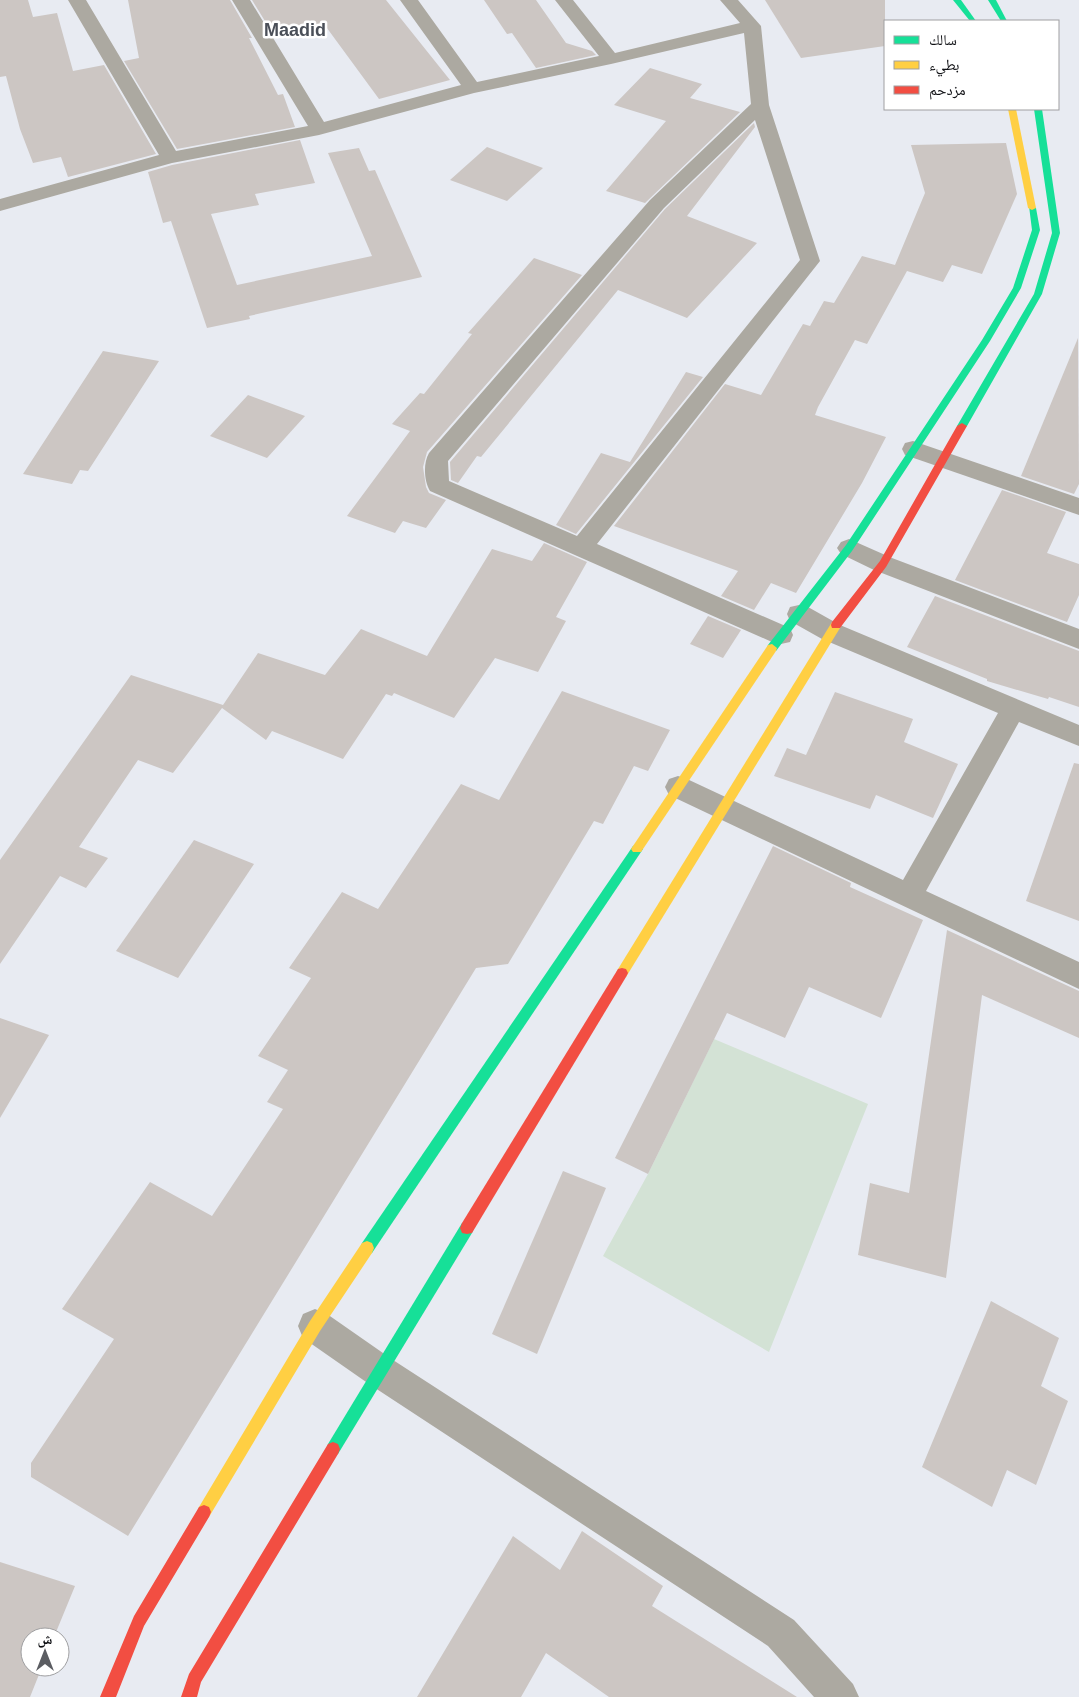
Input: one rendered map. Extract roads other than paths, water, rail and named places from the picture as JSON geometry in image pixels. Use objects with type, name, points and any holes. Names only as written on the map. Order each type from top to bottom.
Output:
[{"type":"main road","points":[[957,0],[972,20]]},
{"type":"main road","points":[[992,0],[1003,20]]},
{"type":"main road","points":[[108,1697],[139,1621],[315,1326],[781,635],[849,548],[912,448],[986,341],[1017,288],[1036,230],[1012,110]]},
{"type":"main road","points":[[189,1697],[194,1680],[722,806],[831,632],[883,564],[942,458],[1038,294],[1056,233],[1038,110]]},
{"type":"street","points":[[76,0],[170,158]]},
{"type":"street","points":[[241,0],[320,129]]},
{"type":"street","points":[[409,0],[472,88]]},
{"type":"street","points":[[564,0],[611,59]]},
{"type":"street","points":[[582,546],[810,261],[760,105],[752,26],[729,0]]},
{"type":"street","points":[[0,205],[170,158],[320,129],[472,88],[611,59],[752,26]]},
{"type":"street","points":[[760,105],[657,204],[437,459],[438,485],[582,546],[781,635]]},
{"type":"street","points":[[912,448],[1079,506]]},
{"type":"street","points":[[849,548],[883,564],[1079,639]]},
{"type":"street","points":[[799,614],[831,632],[1079,736]]},
{"type":"street","points":[[910,895],[1014,708]]},
{"type":"street","points":[[678,787],[722,806],[1079,976]]},
{"type":"street","points":[[315,1326],[381,1372],[781,1633],[840,1697]]},
{"type":"district","name":"Maadid","points":[[295,30]]}]
